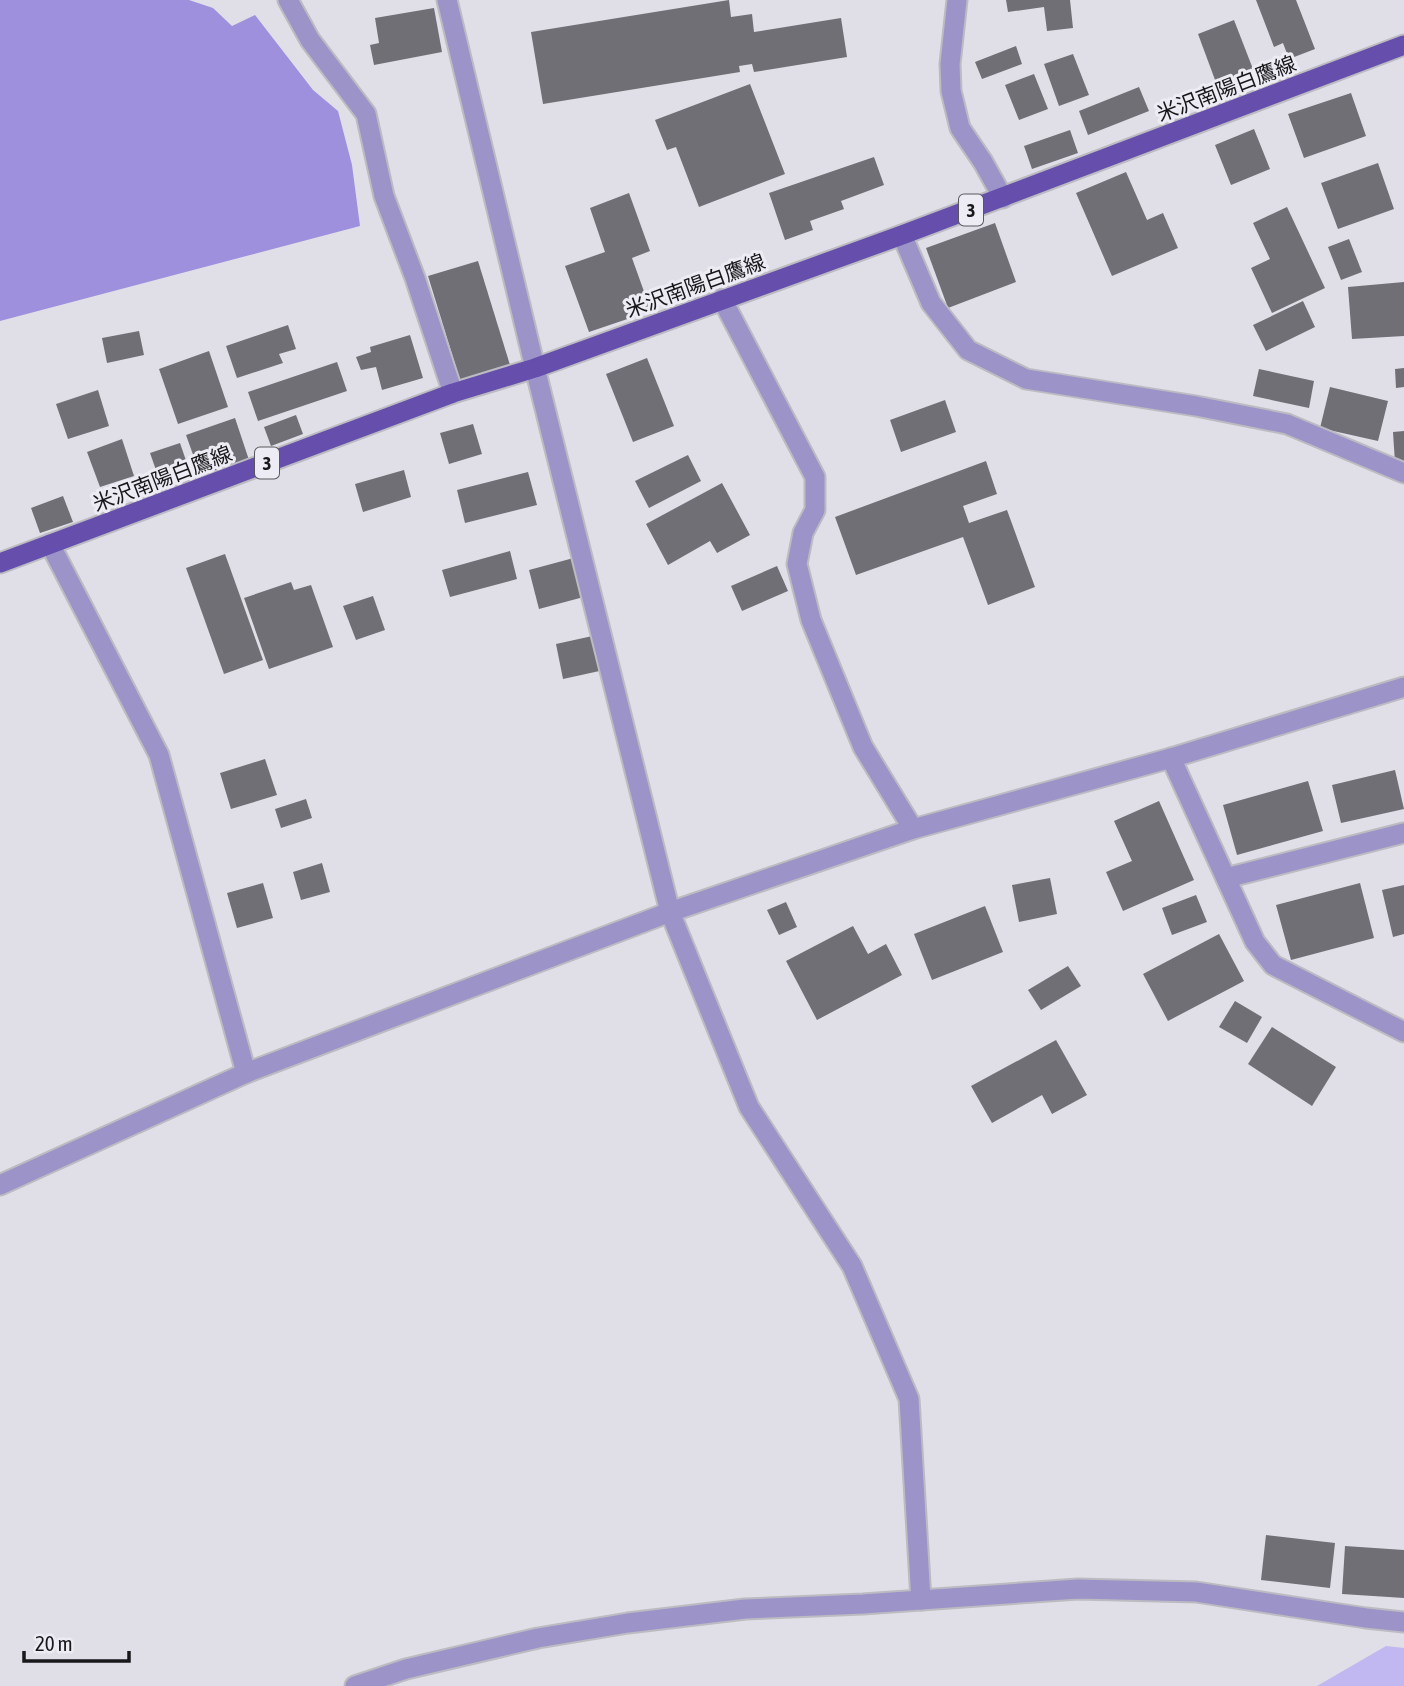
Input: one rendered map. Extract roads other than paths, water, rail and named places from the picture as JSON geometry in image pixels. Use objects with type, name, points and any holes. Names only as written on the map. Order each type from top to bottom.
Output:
[{"type":"main road","name":"米沢南陽白鷹線","points":[[0,563],[453,393],[535,368],[1003,198],[1404,45]]},
{"type":"street","points":[[288,0],[310,40],[366,114],[384,197],[415,278],[453,393]]},
{"type":"street","points":[[447,0],[670,912],[749,1107],[852,1266],[909,1399],[921,1600]]},
{"type":"street","points":[[957,0],[950,64],[951,91],[960,128],[1003,198]]},
{"type":"street","points":[[902,235],[930,303],[968,350],[1026,379],[1196,406],[1287,424],[1404,473]]},
{"type":"street","points":[[722,299],[815,477],[815,510],[803,533],[797,564],[811,620],[863,747],[913,829]]},
{"type":"street","points":[[50,544],[159,755],[246,1073]]},
{"type":"street","points":[[0,1185],[246,1073],[670,912],[913,829],[1171,758],[1404,687]]},
{"type":"street","points":[[1171,758],[1255,942],[1273,965],[1404,1032]]},
{"type":"street","points":[[1226,878],[1404,833]]},
{"type":"street","points":[[355,1686],[406,1669],[538,1638],[628,1623],[745,1609],[1078,1589],[1196,1592],[1404,1622]]}]
